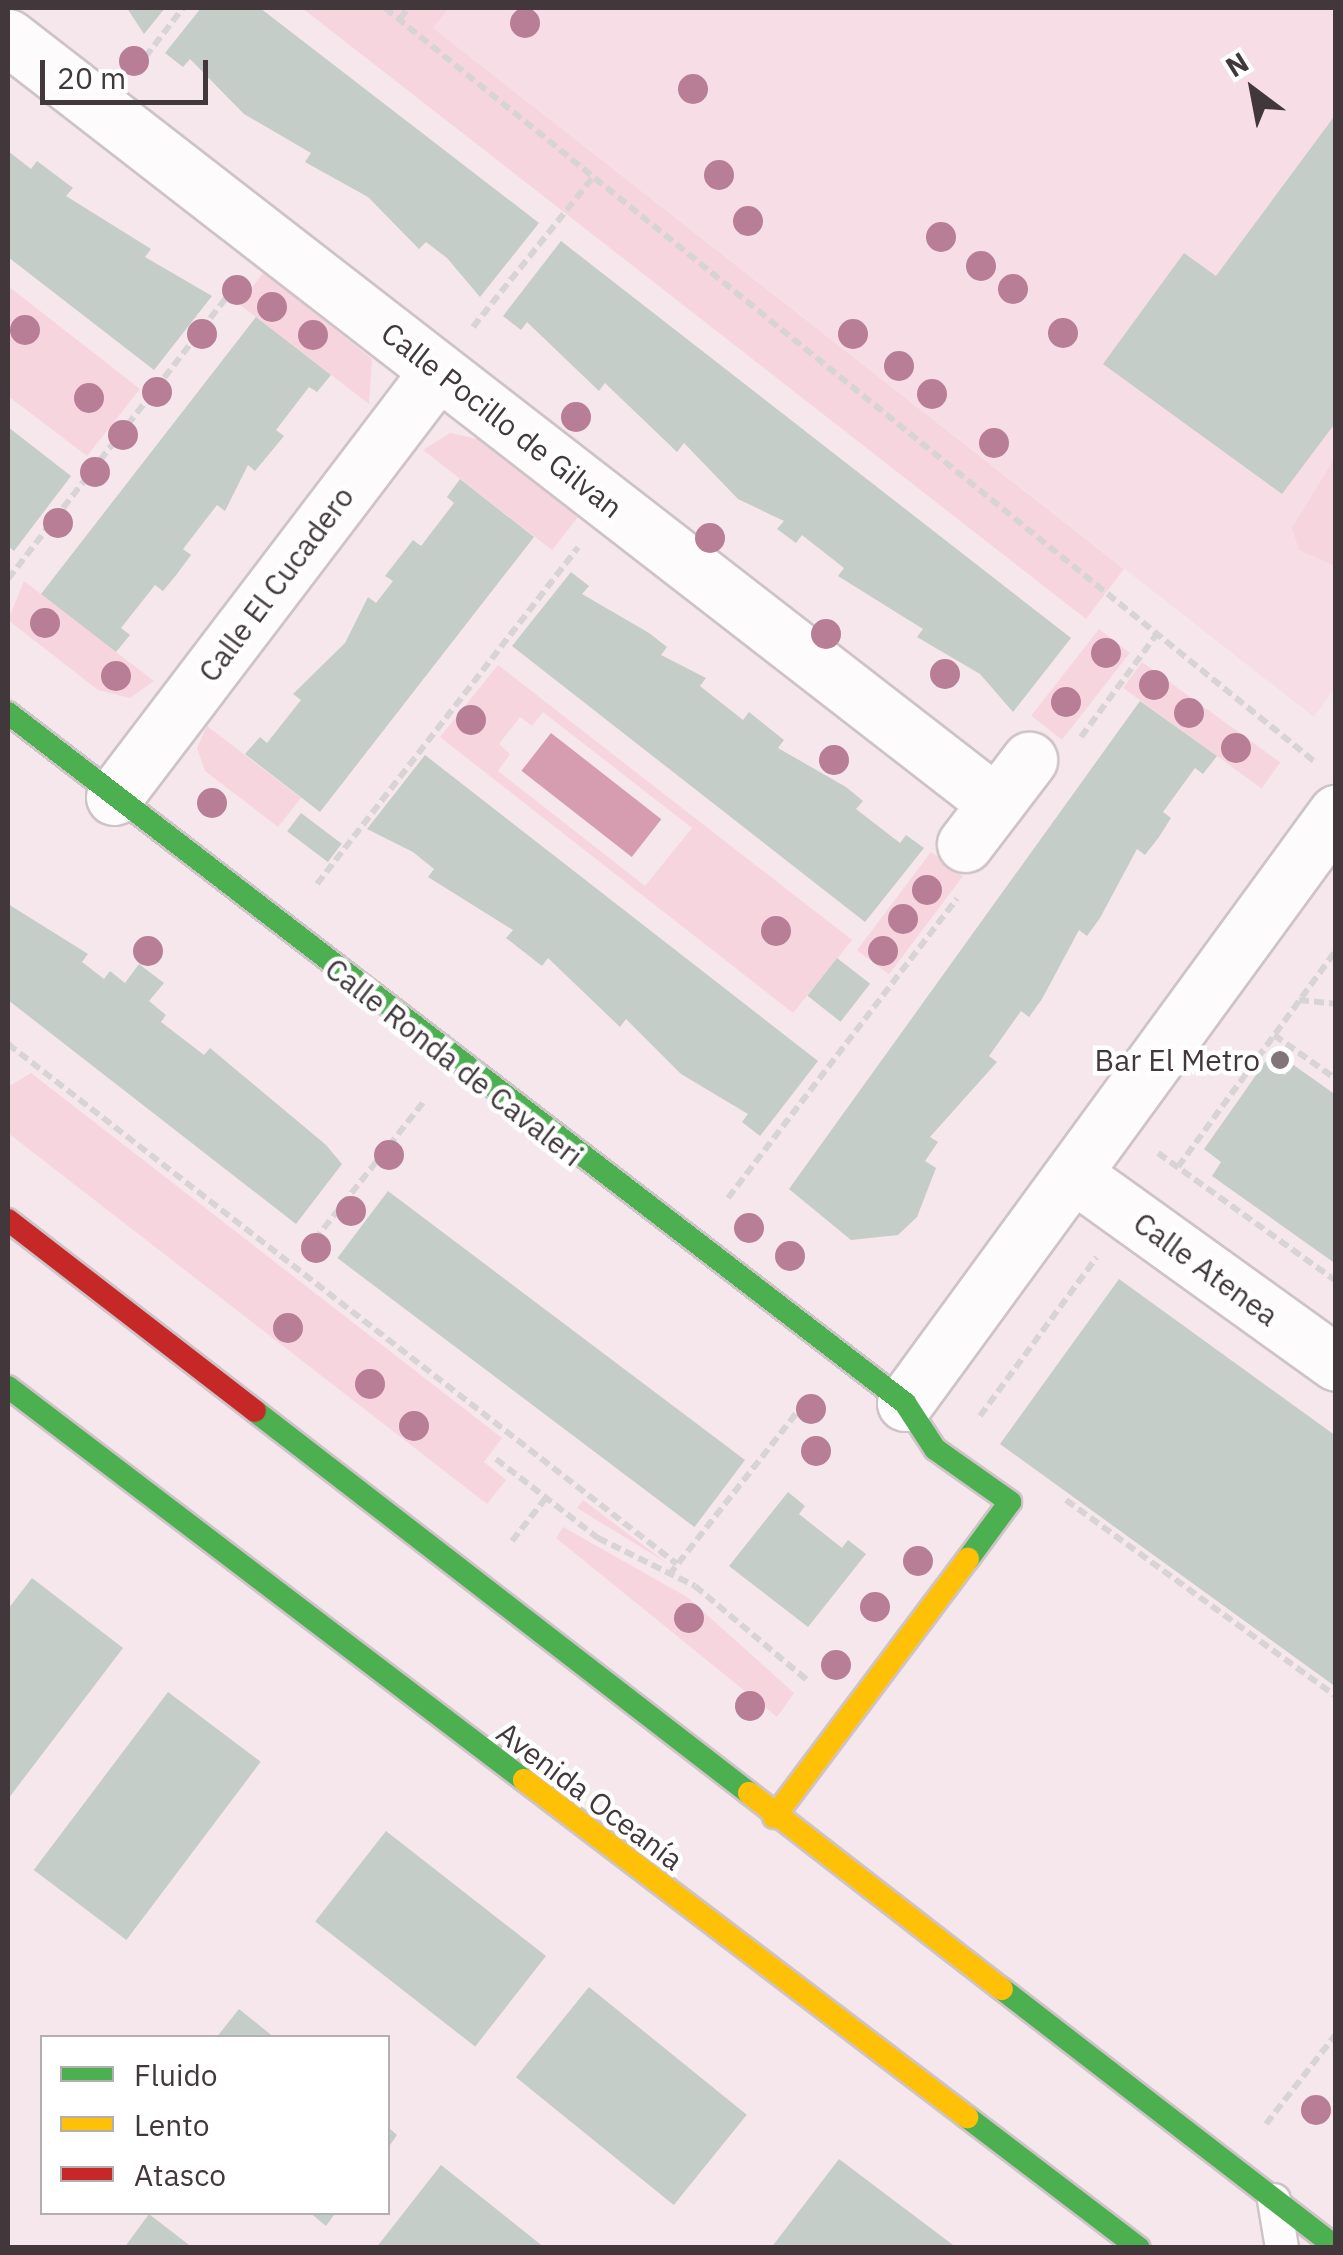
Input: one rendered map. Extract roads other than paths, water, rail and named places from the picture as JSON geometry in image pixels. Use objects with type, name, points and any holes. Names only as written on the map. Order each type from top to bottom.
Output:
[{"type":"street","name":"Calle Pocillo de Gilvan","points":[[8,37],[611,505],[981,824],[1029,760]]},
{"type":"street","name":"Calle El Cucadero","points":[[114,797],[438,371]]},
{"type":"street","name":"Calle Ronda de Cavaleri","points":[[8,713],[692,1247],[905,1404],[935,1449],[1010,1502],[774,1817]]},
{"type":"street","points":[[905,1404],[1115,1122],[1328,790]]},
{"type":"street","name":"Calle Atenea","points":[[1076,1176],[1336,1363]]},
{"type":"street","points":[[8,1220],[774,1817],[1336,2247]]},
{"type":"street","name":"Avenida Oceanía","points":[[8,1386],[1139,2248]]},
{"type":"lane","points":[[1274,2200],[1282,2248]]},
{"type":"place","name":"Bar El Metro","points":[[1280,1060]]}]
